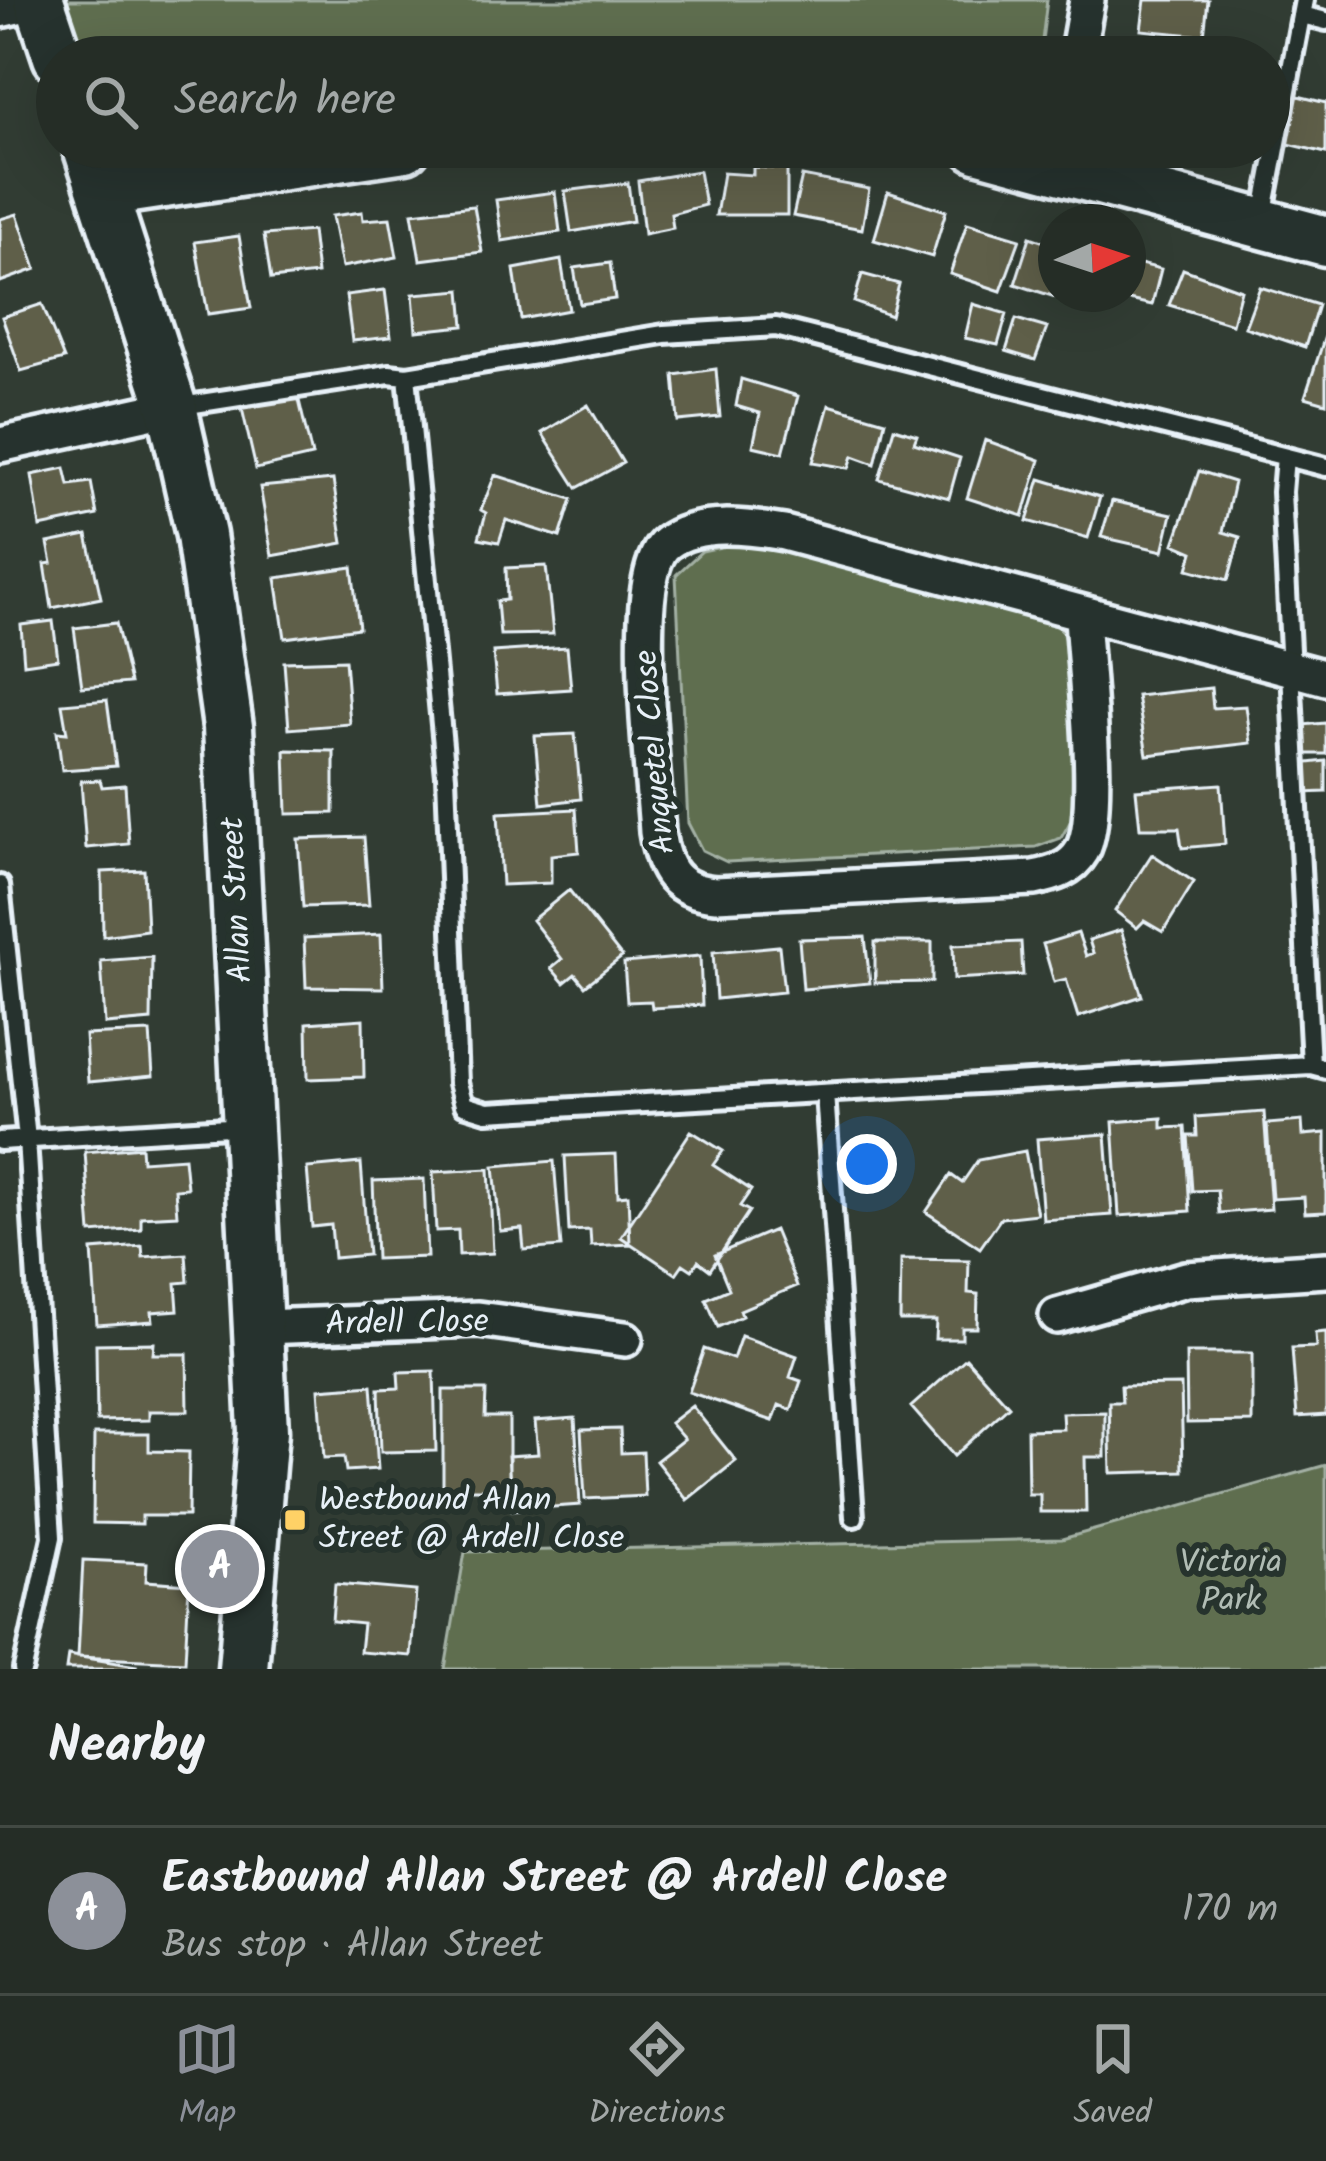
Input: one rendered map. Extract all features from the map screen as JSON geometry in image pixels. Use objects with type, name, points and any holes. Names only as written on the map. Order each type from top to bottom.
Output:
[{"type":"street","points":[[1081,36],[1087,0]]},
{"type":"street","points":[[0,10],[39,1],[51,36]]},
{"type":"street","name":"Allan Street","points":[[95,168],[172,407],[204,555],[228,727],[260,1327],[261,1494],[243,1669]]},
{"type":"street","points":[[104,192],[265,168]]},
{"type":"street","points":[[1087,168],[1326,241]]},
{"type":"street","points":[[0,446],[172,407]]},
{"type":"street","name":"Anquetel Close","points":[[1082,615],[1092,812],[1085,846],[1066,868],[1034,878],[716,894],[684,887],[664,868],[657,832],[646,576],[665,544],[699,531],[760,529],[1326,678]]},
{"type":"street","points":[[1057,1316],[1186,1279],[1326,1270]]},
{"type":"street","name":"Ardell Close","points":[[260,1327],[478,1319],[625,1339]]},
{"type":"lane","points":[[1290,76],[1303,8],[1326,20]]},
{"type":"lane","points":[[1262,224],[1273,168]]},
{"type":"lane","points":[[172,407],[389,374],[407,376],[664,334],[776,327],[1326,467]]},
{"type":"lane","points":[[407,376],[446,776],[458,1083],[464,1105],[487,1112],[1318,1067],[1290,670],[1282,492],[1286,457]]},
{"type":"lane","points":[[0,885],[26,1139],[52,1537],[23,1669]]},
{"type":"lane","points":[[825,1093],[854,1517]]},
{"type":"lane","points":[[0,1141],[250,1126]]},
{"type":"green space","points":[[60,0],[1047,0],[1043,36],[73,36]]},
{"type":"green space","points":[[735,544],[780,548],[1048,617],[1062,631],[1069,653],[1077,810],[1061,838],[1036,847],[727,862],[702,850],[688,823],[676,575],[702,551]]},
{"type":"green space","name":"Victoria Park","points":[[1326,1465],[1326,1669],[445,1669],[465,1552],[1062,1539]]},
{"type":"building","points":[[1145,0],[1208,0],[1204,36],[1141,30]]},
{"type":"building","points":[[1294,95],[1326,103],[1326,153],[1290,144]]},
{"type":"building","points":[[753,168],[787,169],[787,215],[716,215],[723,173],[753,175]]},
{"type":"building","points":[[699,171],[705,205],[671,214],[673,228],[644,234],[638,181]]},
{"type":"building","points":[[802,176],[869,189],[862,229],[793,216]]},
{"type":"building","points":[[628,183],[633,221],[571,232],[565,191]]},
{"type":"building","points":[[555,192],[560,232],[502,241],[496,200]]},
{"type":"building","points":[[888,192],[946,211],[932,257],[874,240]]},
{"type":"building","points":[[474,206],[482,252],[420,260],[412,213]]},
{"type":"building","points":[[362,212],[363,220],[390,218],[397,257],[342,267],[332,216]]},
{"type":"building","points":[[17,214],[36,269],[0,282],[0,219]]},
{"type":"building","points":[[967,223],[1020,239],[1001,291],[950,274]]},
{"type":"building","points":[[312,231],[317,274],[271,279],[264,235]]},
{"type":"building","points":[[239,236],[251,308],[208,314],[195,242]]},
{"type":"building","points":[[1030,237],[1038,240],[1038,291],[1015,284]]},
{"type":"building","points":[[561,260],[569,310],[521,319],[514,269]]},
{"type":"building","points":[[610,263],[615,299],[580,304],[574,268]]},
{"type":"building","points":[[1146,265],[1161,269],[1152,305],[1146,304]]},
{"type":"building","points":[[1183,269],[1241,290],[1232,324],[1169,305]]},
{"type":"building","points":[[862,274],[899,284],[891,316],[854,302]]},
{"type":"building","points":[[1260,287],[1318,305],[1305,347],[1245,327]]},
{"type":"building","points":[[385,290],[391,337],[352,341],[346,295]]},
{"type":"building","points":[[461,290],[464,326],[416,331],[413,294]]},
{"type":"building","points":[[42,304],[64,359],[21,371],[2,317]]},
{"type":"building","points":[[973,304],[1007,314],[998,345],[965,338]]},
{"type":"building","points":[[1016,319],[1047,328],[1035,360],[1006,351]]},
{"type":"building","points":[[1326,333],[1326,403],[1305,397]]},
{"type":"building","points":[[716,369],[720,417],[678,421],[674,375]]},
{"type":"building","points":[[741,379],[798,396],[783,453],[753,446],[760,413],[736,406]]},
{"type":"building","points":[[297,392],[312,456],[256,469],[241,404]]},
{"type":"building","points":[[588,405],[623,463],[577,488],[542,433]]},
{"type":"building","points":[[829,405],[885,421],[875,464],[853,456],[849,468],[813,462]]},
{"type":"building","points":[[894,428],[917,435],[914,443],[960,458],[949,498],[879,479]]},
{"type":"building","points":[[985,440],[1040,460],[1023,516],[967,498]]},
{"type":"building","points":[[65,468],[69,485],[91,482],[97,515],[40,527],[32,475]]},
{"type":"building","points":[[1199,471],[1234,482],[1223,532],[1240,537],[1228,580],[1188,569],[1193,552],[1174,544]]},
{"type":"building","points":[[495,475],[572,499],[560,537],[506,520],[499,542],[479,538],[486,513],[481,510]]},
{"type":"building","points":[[1040,479],[1100,497],[1088,538],[1027,521]]},
{"type":"building","points":[[333,480],[343,543],[272,556],[260,487]]},
{"type":"building","points":[[1112,501],[1172,514],[1163,551],[1101,537]]},
{"type":"building","points":[[87,535],[101,598],[52,608],[45,564],[52,563],[48,543]]},
{"type":"building","points":[[546,566],[553,634],[500,635],[497,601],[507,600],[506,568]]},
{"type":"building","points":[[352,567],[359,628],[285,638],[276,578]]},
{"type":"building","points":[[53,621],[58,659],[24,664],[21,625]]},
{"type":"building","points":[[116,623],[130,683],[82,687],[74,628]]},
{"type":"building","points":[[567,647],[571,689],[497,694],[493,652]]},
{"type":"building","points":[[345,660],[350,724],[289,729],[284,662]]},
{"type":"building","points":[[1211,688],[1213,708],[1246,706],[1251,743],[1147,755],[1137,696]]},
{"type":"building","points":[[107,700],[116,766],[62,770],[57,732],[67,733],[62,704]]},
{"type":"building","points":[[1326,723],[1326,754],[1304,754],[1302,725]]},
{"type":"building","points":[[575,734],[581,799],[541,804],[535,736]]},
{"type":"building","points":[[285,750],[334,751],[334,813],[287,814]]},
{"type":"building","points":[[1326,761],[1326,792],[1302,793],[1299,764]]},
{"type":"building","points":[[100,780],[102,787],[125,785],[129,844],[86,848],[81,781]]},
{"type":"building","points":[[1221,784],[1225,844],[1182,848],[1179,828],[1140,828],[1136,790]]},
{"type":"building","points":[[576,809],[579,852],[551,855],[551,883],[502,885],[498,813]]},
{"type":"building","points":[[364,837],[369,905],[303,907],[298,839]]},
{"type":"building","points":[[1152,854],[1194,882],[1163,932],[1144,921],[1137,928],[1115,911]]},
{"type":"building","points":[[144,870],[147,930],[103,936],[102,872]]},
{"type":"building","points":[[569,890],[622,957],[585,986],[575,974],[564,983],[551,968],[562,959],[532,920]]},
{"type":"building","points":[[1121,930],[1142,996],[1078,1017],[1066,979],[1054,982],[1043,944],[1078,933],[1086,956],[1093,953],[1089,940]]},
{"type":"building","points":[[381,934],[383,988],[306,987],[304,938]]},
{"type":"building","points":[[865,937],[870,983],[803,989],[799,939]]},
{"type":"building","points":[[875,942],[932,942],[932,982],[875,983]]},
{"type":"building","points":[[1021,942],[1023,975],[954,979],[953,945]]},
{"type":"building","points":[[779,946],[784,992],[716,999],[713,952]]},
{"type":"building","points":[[700,956],[702,1005],[652,1008],[651,1001],[627,1002],[624,963]]},
{"type":"building","points":[[152,957],[151,1020],[105,1024],[101,961]]},
{"type":"building","points":[[363,1019],[364,1077],[308,1079],[307,1023]]},
{"type":"building","points":[[150,1032],[153,1076],[88,1082],[85,1035]]},
{"type":"building","points":[[1264,1112],[1271,1209],[1219,1213],[1217,1190],[1192,1191],[1188,1136],[1197,1136],[1196,1117]]},
{"type":"building","points":[[1162,1118],[1162,1128],[1185,1127],[1190,1211],[1119,1216],[1113,1122]]},
{"type":"building","points":[[1302,1121],[1303,1135],[1326,1133],[1326,1212],[1305,1213],[1304,1197],[1272,1199],[1267,1124]]},
{"type":"building","points":[[691,1131],[723,1151],[713,1165],[751,1190],[740,1206],[749,1211],[710,1270],[698,1261],[692,1270],[683,1264],[676,1274],[621,1237]]},
{"type":"building","points":[[1106,1134],[1112,1215],[1043,1220],[1037,1139]]},
{"type":"building","points":[[141,1147],[142,1161],[184,1158],[187,1188],[175,1189],[177,1215],[141,1217],[141,1229],[91,1233],[85,1152]]},
{"type":"building","points":[[1025,1151],[1037,1214],[1001,1218],[980,1248],[926,1212],[951,1175],[962,1183],[978,1160]]},
{"type":"building","points":[[616,1154],[618,1196],[628,1195],[630,1244],[591,1246],[590,1230],[569,1231],[565,1156]]},
{"type":"building","points":[[554,1161],[561,1247],[524,1250],[522,1229],[500,1231],[494,1166]]},
{"type":"building","points":[[361,1163],[368,1255],[334,1258],[331,1225],[312,1227],[307,1168]]},
{"type":"building","points":[[489,1169],[493,1253],[459,1255],[458,1230],[436,1231],[433,1172]]},
{"type":"building","points":[[424,1179],[427,1257],[376,1259],[373,1181]]},
{"type":"building","points":[[774,1230],[797,1286],[740,1310],[742,1316],[718,1327],[706,1299],[729,1289],[715,1255]]},
{"type":"building","points":[[142,1246],[143,1257],[186,1254],[188,1282],[176,1283],[178,1310],[152,1312],[153,1321],[97,1325],[92,1250]]},
{"type":"building","points":[[901,1259],[969,1260],[968,1293],[978,1294],[977,1328],[962,1328],[962,1339],[935,1339],[936,1321],[900,1321]]},
{"type":"building","points":[[1326,1332],[1326,1415],[1297,1417],[1292,1348],[1316,1347],[1315,1333]]},
{"type":"building","points":[[741,1336],[797,1356],[790,1377],[801,1381],[791,1410],[779,1405],[773,1421],[689,1392],[704,1349],[733,1359]]},
{"type":"building","points":[[154,1343],[153,1354],[187,1354],[188,1411],[149,1411],[149,1420],[97,1421],[96,1344]]},
{"type":"building","points":[[1186,1353],[1252,1353],[1252,1422],[1187,1423]]},
{"type":"building","points":[[966,1358],[1009,1406],[954,1456],[911,1407]]},
{"type":"building","points":[[434,1371],[436,1451],[381,1452],[379,1389],[399,1388],[398,1372]]},
{"type":"building","points":[[372,1385],[378,1469],[346,1471],[344,1457],[324,1458],[319,1389]]},
{"type":"building","points":[[1181,1385],[1183,1471],[1111,1473],[1109,1402],[1122,1402],[1121,1386]]},
{"type":"building","points":[[443,1390],[486,1390],[485,1417],[509,1417],[509,1489],[443,1489]]},
{"type":"building","points":[[692,1406],[736,1461],[687,1500],[656,1461],[684,1439],[670,1423]]},
{"type":"building","points":[[1105,1412],[1105,1457],[1085,1457],[1086,1512],[1040,1512],[1040,1494],[1028,1494],[1027,1430],[1063,1429],[1062,1413]]},
{"type":"building","points":[[575,1418],[580,1505],[512,1510],[508,1456],[538,1454],[535,1421]]},
{"type":"building","points":[[620,1429],[621,1453],[643,1452],[645,1496],[585,1499],[581,1430]]},
{"type":"building","points":[[94,1434],[149,1434],[149,1451],[189,1452],[188,1516],[142,1516],[142,1524],[93,1523]]},
{"type":"building","points":[[83,1560],[147,1563],[146,1581],[189,1584],[185,1662],[78,1657]]},
{"type":"building","points":[[335,1584],[416,1591],[411,1656],[360,1652],[363,1624],[332,1621]]},
{"type":"building","points":[[68,1655],[136,1666],[66,1669]]},
{"type":"place","name":"Westbound Allan Street @ Ardell Close","points":[[295,1520]]},
{"type":"place","name":"Eastbound Allan Street @ Ardell Close","points":[[220,1569]]}]
